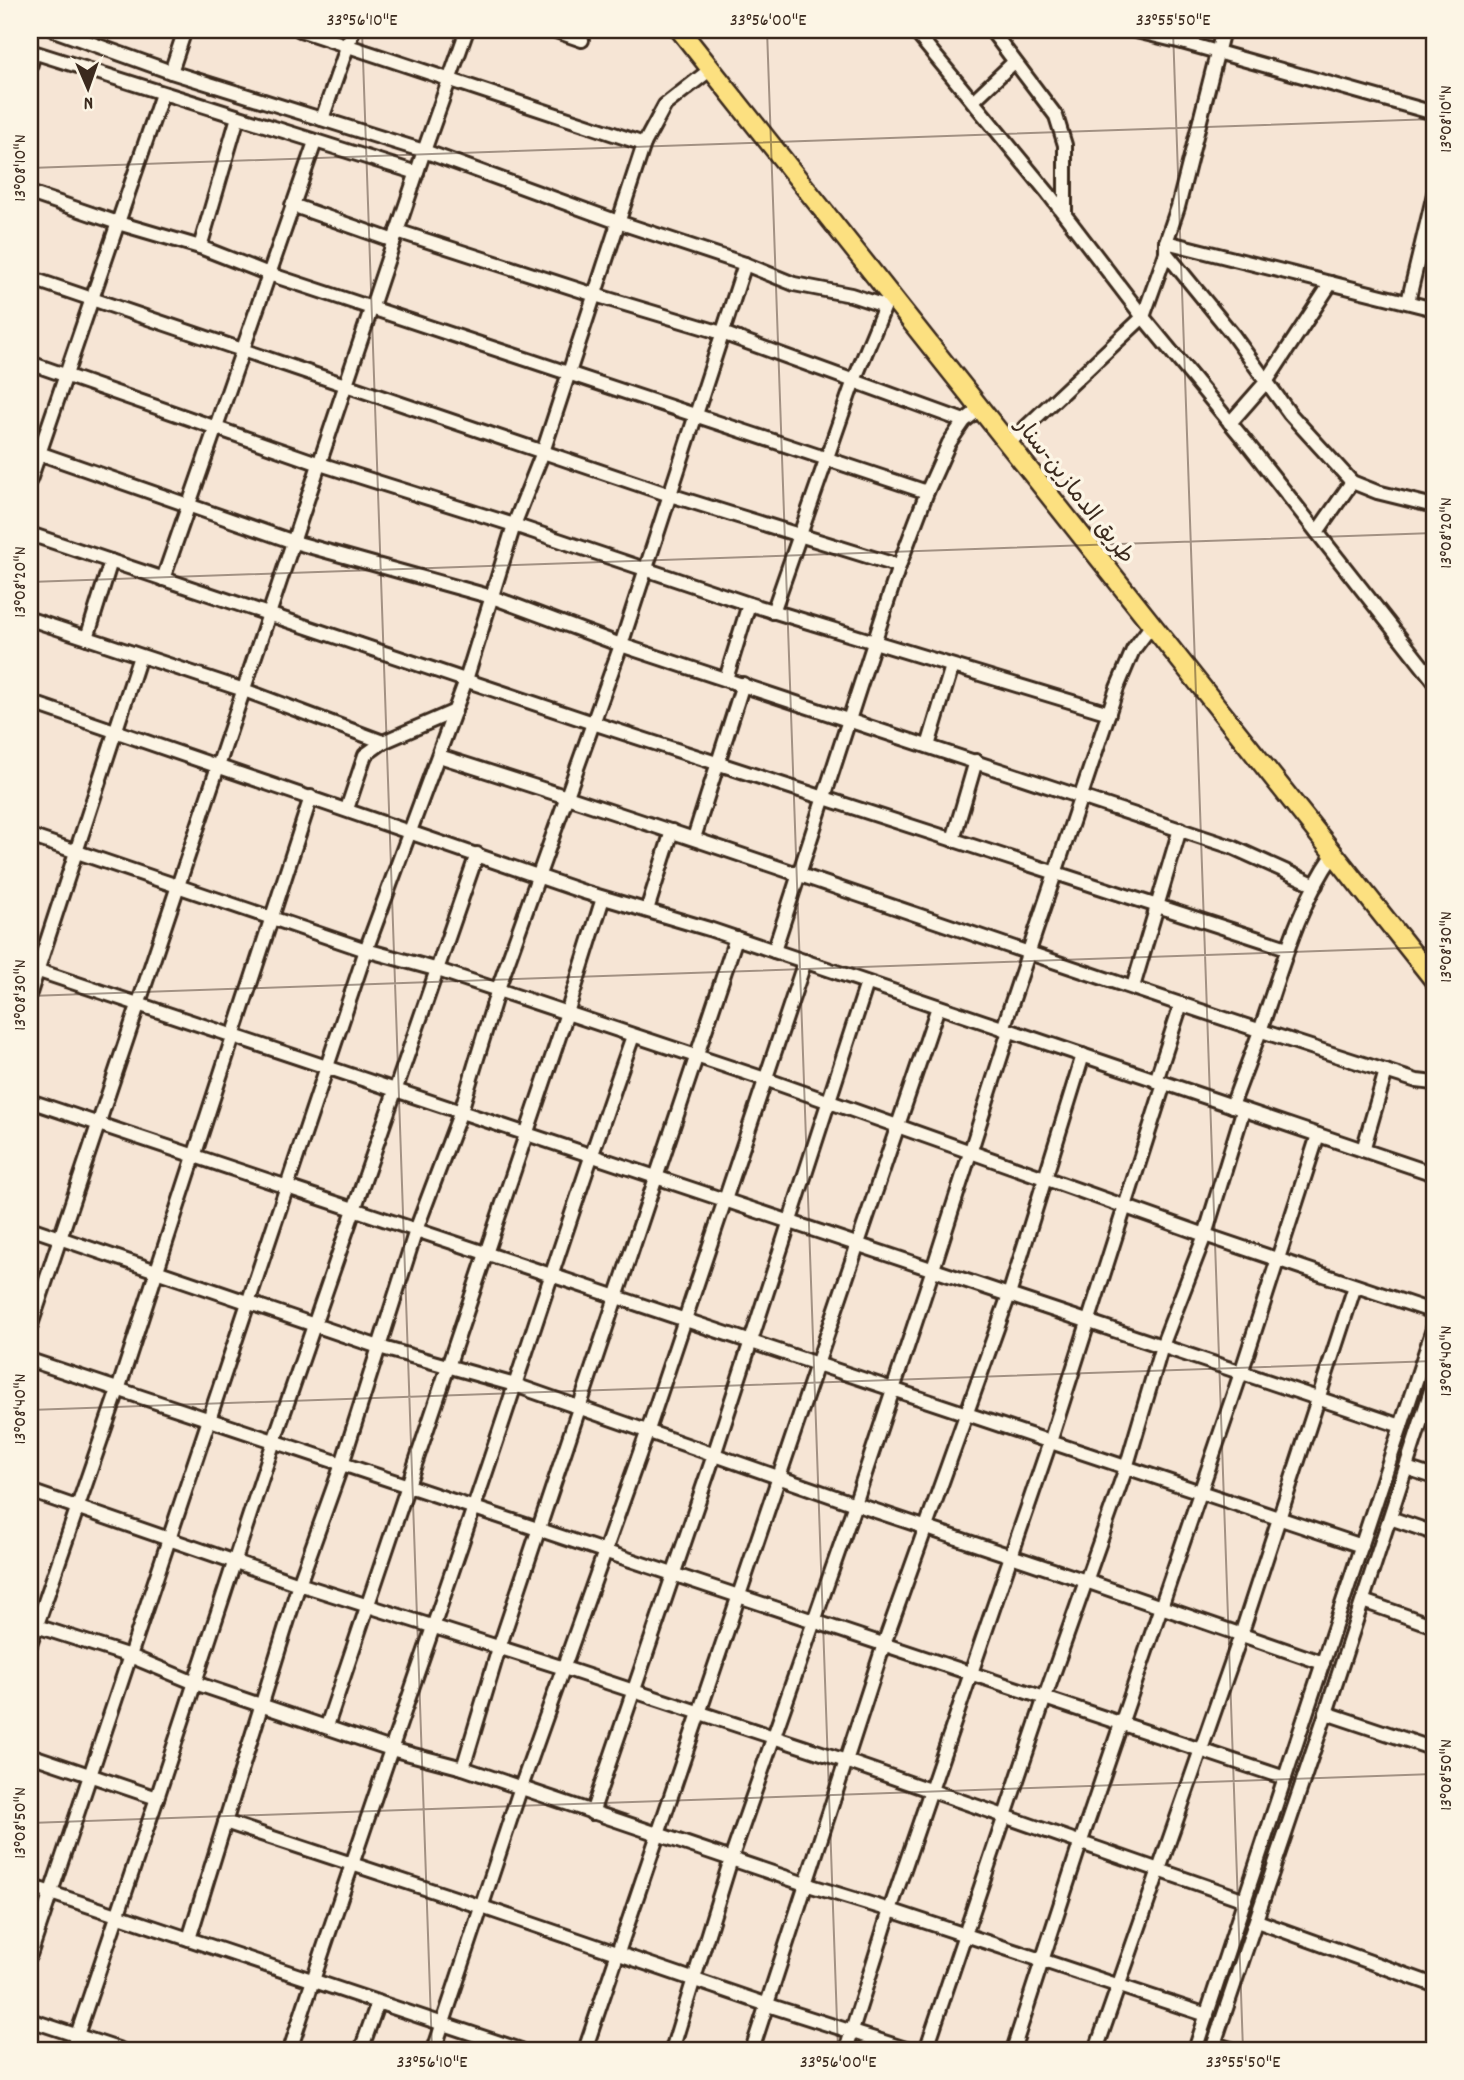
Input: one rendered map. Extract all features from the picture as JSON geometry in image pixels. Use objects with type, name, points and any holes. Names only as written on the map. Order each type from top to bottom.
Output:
[{"type":"highway","name":"طريق الدمازين-سنار","points":[[680,30],[887,300],[981,408],[1434,980]]},
{"type":"street","points":[[54,30],[171,72],[424,151],[618,222],[745,264],[794,284],[887,300],[853,383],[774,612]]},
{"type":"street","points":[[171,72],[185,30]]},
{"type":"street","points":[[300,30],[644,144]]},
{"type":"street","points":[[322,119],[354,30]]},
{"type":"street","points":[[30,1328],[424,151],[467,30]]},
{"type":"street","points":[[553,30],[582,40]]},
{"type":"street","points":[[914,30],[1065,215],[1143,317],[1434,681]]},
{"type":"street","points":[[990,30],[1056,116],[1065,145],[1065,215]]},
{"type":"street","points":[[1132,30],[1434,113]]},
{"type":"street","points":[[1008,444],[1143,317],[1178,207],[1223,30]]},
{"type":"street","points":[[30,67],[32,52],[417,173]]},
{"type":"street","points":[[972,101],[1014,62]]},
{"type":"street","points":[[30,1955],[366,950],[412,832],[466,680],[514,525],[570,373],[644,144],[665,105],[711,69]]},
{"type":"street","points":[[30,480],[34,451],[66,376],[162,93]]},
{"type":"street","points":[[200,247],[238,117]]},
{"type":"street","points":[[163,579],[315,142]]},
{"type":"street","points":[[30,193],[200,247],[372,309],[927,492]]},
{"type":"street","points":[[1408,302],[1434,194]]},
{"type":"street","points":[[292,205],[722,333],[853,383],[964,421]]},
{"type":"street","points":[[1166,248],[1331,283],[1434,309]]},
{"type":"street","points":[[1166,248],[1290,414],[1352,482],[1377,492],[1434,506]]},
{"type":"street","points":[[189,1939],[299,1584],[342,1464],[416,1230],[461,1111],[498,989],[621,645],[745,264]]},
{"type":"street","points":[[30,278],[670,495],[899,566]]},
{"type":"street","points":[[1230,423],[1266,382],[1331,283]]},
{"type":"street","points":[[30,363],[320,464],[514,525],[749,604],[1109,713]]},
{"type":"street","points":[[774,951],[801,875],[899,566],[927,492],[949,443],[964,421],[981,408]]},
{"type":"street","points":[[34,451],[294,542],[492,597],[621,645],[1180,829],[1232,847],[1316,885]]},
{"type":"street","points":[[1317,532],[1352,482]]},
{"type":"street","points":[[30,534],[717,764],[1287,948]]},
{"type":"street","points":[[87,638],[111,561]]},
{"type":"street","points":[[726,679],[749,604]]},
{"type":"street","points":[[30,619],[244,690],[383,742]]},
{"type":"street","points":[[672,2050],[731,1859],[775,1738],[933,1269],[1055,873],[1133,650],[1152,625]]},
{"type":"street","points":[[30,993],[34,969],[76,852],[140,656]]},
{"type":"street","points":[[928,746],[952,666]]},
{"type":"street","points":[[694,838],[743,684]]},
{"type":"street","points":[[30,717],[32,702],[603,898],[736,938],[1434,1174]]},
{"type":"street","points":[[347,809],[365,755],[383,742],[455,711]]},
{"type":"street","points":[[439,756],[694,838],[1260,1031],[1417,1081],[1434,1083]]},
{"type":"street","points":[[953,839],[976,761]]},
{"type":"street","points":[[30,1644],[33,1625],[118,1390],[311,797]]},
{"type":"street","points":[[1133,987],[1180,829]]},
{"type":"street","points":[[647,910],[672,831]]},
{"type":"street","points":[[30,836],[366,950],[498,989],[765,1079],[1205,1235],[1434,1312]]},
{"type":"street","points":[[72,2050],[274,1441],[435,969],[477,854]]},
{"type":"street","points":[[926,2050],[1045,1697],[1126,1468],[1162,1346],[1205,1235],[1260,1031],[1287,948],[1316,885],[1334,854]]},
{"type":"street","points":[[327,1726],[567,1013],[603,898]]},
{"type":"street","points":[[463,1768],[499,1648],[736,938]]},
{"type":"street","points":[[434,2050],[520,1790],[648,1433],[805,961]]},
{"type":"street","points":[[34,969],[1401,1426]]},
{"type":"street","points":[[592,1813],[714,1455],[867,983]]},
{"type":"street","points":[[846,2050],[890,1910],[1050,1442],[1124,1206],[1181,1004]]},
{"type":"street","points":[[585,2050],[696,1712],[779,1477],[938,1007]]},
{"type":"street","points":[[290,2050],[591,1155],[634,1036]]},
{"type":"street","points":[[752,2050],[884,1644],[1009,1295],[1083,1055]]},
{"type":"street","points":[[1363,1150],[1386,1071]]},
{"type":"street","points":[[30,1101],[1362,1546]]},
{"type":"street","points":[[1013,2050],[1080,1844],[1241,1373],[1318,1135]]},
{"type":"street","points":[[30,1228],[379,1347],[514,1385],[1323,1663]]},
{"type":"street","points":[[1096,2050],[1241,1635],[1355,1286]]},
{"type":"street","points":[[1195,2050],[1434,1326]]},
{"type":"street","points":[[30,1360],[1285,1778]]},
{"type":"street","points":[[1234,2050],[1213,2047],[1257,1922],[1434,1381]]},
{"type":"street","points":[[1406,1468],[1434,1477]]},
{"type":"street","points":[[30,1491],[299,1584],[846,1761],[1245,1900]]},
{"type":"street","points":[[1390,1518],[1434,1533]]},
{"type":"street","points":[[1363,1601],[1434,1626]]},
{"type":"street","points":[[33,1625],[130,1656],[195,1683],[391,1749],[463,1768],[520,1790],[1207,2015]]},
{"type":"street","points":[[1326,1713],[1434,1749]]},
{"type":"street","points":[[30,1755],[157,1798]]},
{"type":"street","points":[[225,1822],[768,2006],[909,2050]]},
{"type":"street","points":[[30,1886],[517,2050]]},
{"type":"street","points":[[1257,1922],[1434,1985]]},
{"type":"street","points":[[361,2050],[378,2002]]},
{"type":"street","points":[[30,2020],[121,2050]]}]
